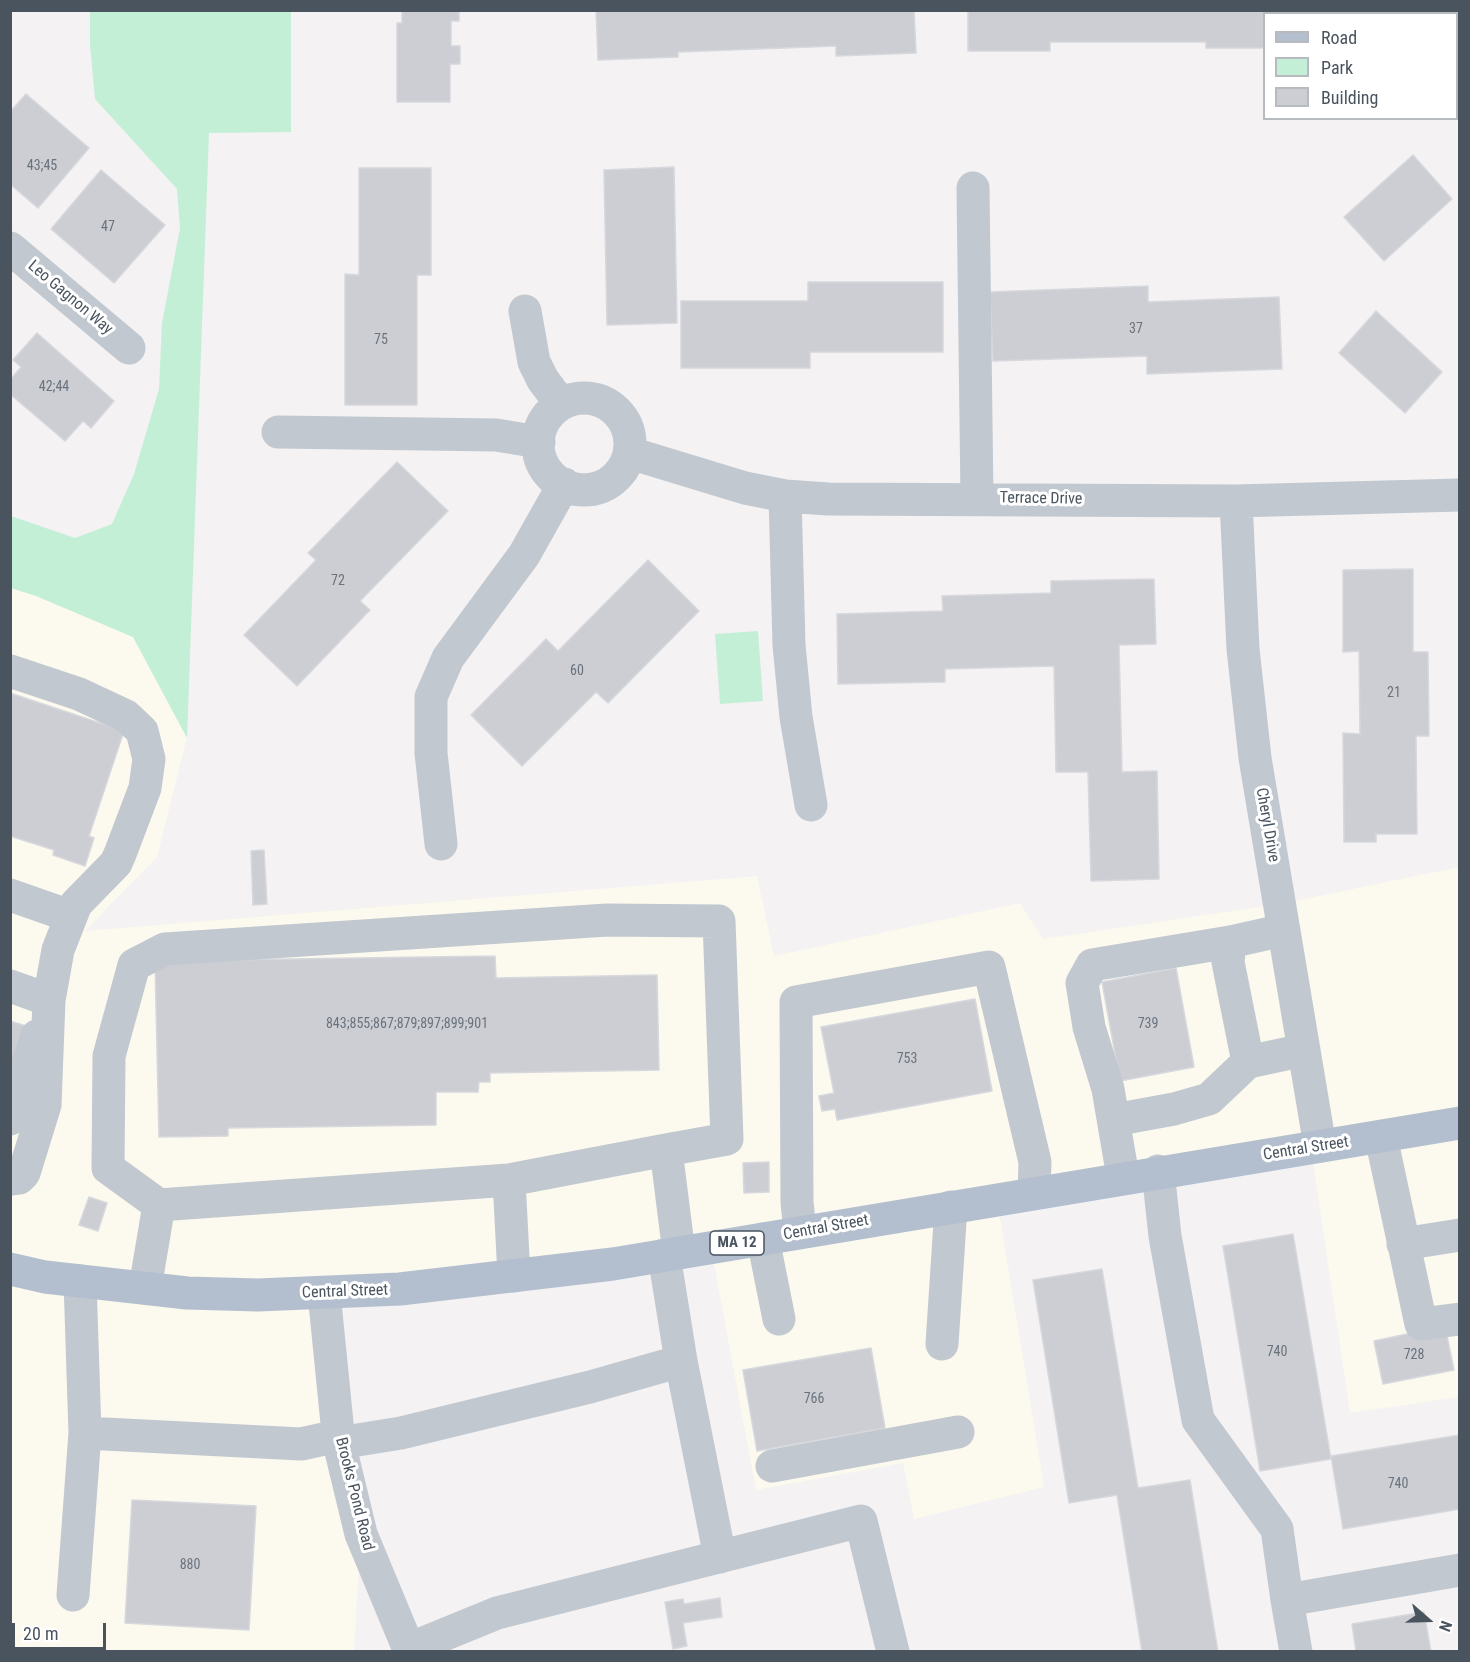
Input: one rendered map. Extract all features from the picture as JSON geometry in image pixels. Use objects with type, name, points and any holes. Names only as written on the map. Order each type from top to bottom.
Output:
[{"type":"main road","name":"Central Street","points":[[10,1269],[80,1281],[187,1293],[258,1295],[400,1289],[671,1254],[1158,1171],[1460,1123]]},
{"type":"street","points":[[973,188],[977,499]]},
{"type":"street","name":"Leo Gagnon Way","points":[[10,248],[129,348]]},
{"type":"street","points":[[525,311],[534,362],[543,380],[561,404]]},
{"type":"street","points":[[590,398],[605,402],[626,423],[630,438],[630,453],[624,467],[614,479],[602,487],[586,490],[564,484],[547,471],[540,457],[539,442],[542,427],[549,414],[561,404],[575,399],[590,398]]},
{"type":"street","points":[[278,432],[496,435],[539,442]]},
{"type":"street","name":"Terrace Drive","points":[[630,453],[699,476],[785,496],[828,499],[1236,501],[1460,495]]},
{"type":"street","points":[[441,844],[430,753],[431,697],[448,658],[524,555],[564,484]]},
{"type":"street","points":[[785,496],[789,645],[796,717],[811,805]]},
{"type":"street","name":"Cheryl Drive","points":[[1236,501],[1243,649],[1251,723],[1320,1146]]},
{"type":"street","points":[[10,671],[104,705],[136,723],[146,741],[149,759],[145,788],[120,854],[110,869],[75,904],[70,915],[53,970],[49,1000],[45,1105],[24,1173],[19,1178],[10,1179]]},
{"type":"street","points":[[10,895],[70,915]]},
{"type":"street","points":[[607,920],[718,921],[727,1139],[509,1180],[159,1205],[108,1168],[109,1056],[134,965],[165,949],[607,920]]},
{"type":"street","points":[[1123,1177],[1108,1089],[1089,1028],[1082,983],[1092,965],[1216,942],[1230,942],[1284,930]]},
{"type":"street","points":[[1230,942],[1228,963],[1248,1062]]},
{"type":"street","points":[[800,1232],[797,1202],[796,1002],[989,967],[1035,1162],[1034,1192]]},
{"type":"street","points":[[10,986],[49,1000]]},
{"type":"street","points":[[10,1119],[49,1000]]},
{"type":"street","points":[[1114,1120],[1174,1109],[1209,1099],[1248,1062],[1304,1050]]},
{"type":"street","points":[[1381,1137],[1421,1324],[1460,1319]]},
{"type":"street","points":[[666,1150],[671,1254],[681,1361],[720,1557]]},
{"type":"street","points":[[1158,1171],[1166,1236],[1198,1420],[1276,1529],[1296,1652]]},
{"type":"street","points":[[509,1180],[514,1276]]},
{"type":"street","points":[[145,1288],[159,1205]]},
{"type":"street","points":[[942,1344],[951,1207]]},
{"type":"street","points":[[1403,1244],[1460,1235]]},
{"type":"street","points":[[763,1239],[779,1319]]},
{"type":"street","points":[[74,1595],[85,1433],[80,1281]]},
{"type":"street","name":"Brooks Pond Road","points":[[324,1293],[338,1440],[361,1534],[409,1650]]},
{"type":"street","points":[[85,1433],[301,1444],[401,1433],[590,1387],[681,1361]]},
{"type":"street","points":[[772,1466],[958,1432]]},
{"type":"street","points":[[409,1650],[497,1613],[861,1521],[893,1652]]},
{"type":"street","points":[[1287,1600],[1460,1570]]},
{"type":"shaded area","points":[[10,588],[36,596],[133,637],[187,738],[157,857],[85,931],[757,876],[774,956],[1020,903],[1043,939],[1280,904],[1459,867],[1459,1397],[1350,1413],[1311,1149],[997,1199],[1044,1487],[914,1519],[903,1463],[756,1490],[711,1248],[324,1293],[361,1534],[354,1650],[11,1651]]},
{"type":"green space","points":[[90,11],[291,11],[291,132],[209,133],[187,738],[133,637],[36,596],[11,588],[11,516],[75,538],[112,524],[134,474],[159,389],[162,323],[180,228],[177,189],[95,99],[90,44]]},
{"type":"green space","points":[[758,631],[763,701],[720,704],[715,634]]},
{"type":"building","points":[[402,10],[459,10],[459,21],[451,21],[451,46],[460,46],[460,64],[450,64],[450,102],[397,102],[397,23],[402,23]]},
{"type":"building","points":[[596,10],[914,10],[916,53],[836,56],[836,46],[678,52],[678,57],[598,60]]},
{"type":"building","points":[[968,10],[1286,10],[1286,12],[1263,12],[1263,48],[1206,48],[1206,42],[1050,42],[1050,51],[968,51]]},
{"type":"building","points":[[26,94],[89,148],[38,208],[10,184],[10,112]]},
{"type":"building","points":[[1413,155],[1452,199],[1384,261],[1344,217]]},
{"type":"building","points":[[674,167],[677,323],[607,325],[604,170]]},
{"type":"building","points":[[359,168],[431,168],[431,275],[417,275],[417,405],[345,405],[345,274],[359,275]]},
{"type":"building","points":[[101,170],[165,225],[114,283],[51,229]]},
{"type":"building","points":[[808,282],[943,282],[943,352],[810,352],[810,368],[681,368],[681,301],[808,301]]},
{"type":"building","points":[[1148,286],[1148,302],[1279,297],[1282,369],[1147,374],[1147,356],[993,361],[990,292]]},
{"type":"building","points":[[1376,311],[1442,372],[1405,413],[1339,353]]},
{"type":"building","points":[[37,333],[114,401],[91,428],[83,421],[65,441],[10,394],[10,380],[21,367],[13,360]]},
{"type":"building","points":[[397,462],[448,511],[360,601],[370,610],[297,686],[244,635],[316,560],[308,553]]},
{"type":"building","points":[[648,560],[699,611],[608,703],[596,692],[522,766],[471,715],[546,639],[558,651]]},
{"type":"building","points":[[1413,569],[1413,652],[1428,652],[1429,736],[1416,736],[1417,834],[1376,834],[1376,842],[1344,842],[1343,733],[1360,734],[1359,651],[1343,652],[1343,570]]},
{"type":"building","points":[[1154,579],[1156,644],[1119,645],[1122,772],[1157,771],[1159,879],[1091,881],[1088,772],[1056,772],[1054,666],[945,669],[945,682],[838,684],[837,614],[943,611],[942,596],[1051,593],[1051,581]]},
{"type":"building","points":[[10,693],[124,731],[89,836],[94,838],[85,866],[53,855],[54,850],[10,836]]},
{"type":"building","points":[[264,850],[267,904],[253,905],[251,851]]},
{"type":"building","points":[[495,956],[496,978],[657,975],[659,1070],[490,1073],[490,1082],[479,1082],[478,1092],[436,1092],[436,1125],[228,1128],[228,1136],[159,1137],[155,961]]},
{"type":"building","points":[[1176,968],[1194,1067],[1120,1081],[1102,982]]},
{"type":"building","points":[[975,999],[992,1091],[837,1120],[835,1109],[822,1111],[819,1096],[834,1093],[821,1027]]},
{"type":"building","points":[[10,1021],[36,1029],[10,1100]]},
{"type":"building","points":[[769,1162],[769,1192],[744,1193],[743,1163]]},
{"type":"building","points":[[89,1197],[107,1203],[98,1231],[79,1225]]},
{"type":"building","points":[[1293,1234],[1331,1459],[1260,1471],[1223,1246]]},
{"type":"building","points":[[1102,1269],[1138,1488],[1190,1480],[1218,1652],[1142,1652],[1117,1495],[1069,1503],[1033,1280]]},
{"type":"building","points":[[1445,1326],[1454,1370],[1383,1384],[1374,1341]]},
{"type":"building","points":[[871,1348],[885,1428],[757,1451],[743,1370]]},
{"type":"building","points":[[1460,1435],[1460,1509],[1343,1529],[1331,1456]]},
{"type":"building","points":[[132,1500],[256,1506],[249,1630],[125,1623]]},
{"type":"building","points":[[720,1598],[722,1617],[683,1623],[687,1646],[673,1649],[665,1602],[683,1599],[684,1604]]},
{"type":"building","points":[[1424,1612],[1431,1652],[1356,1652],[1352,1624]]}]
